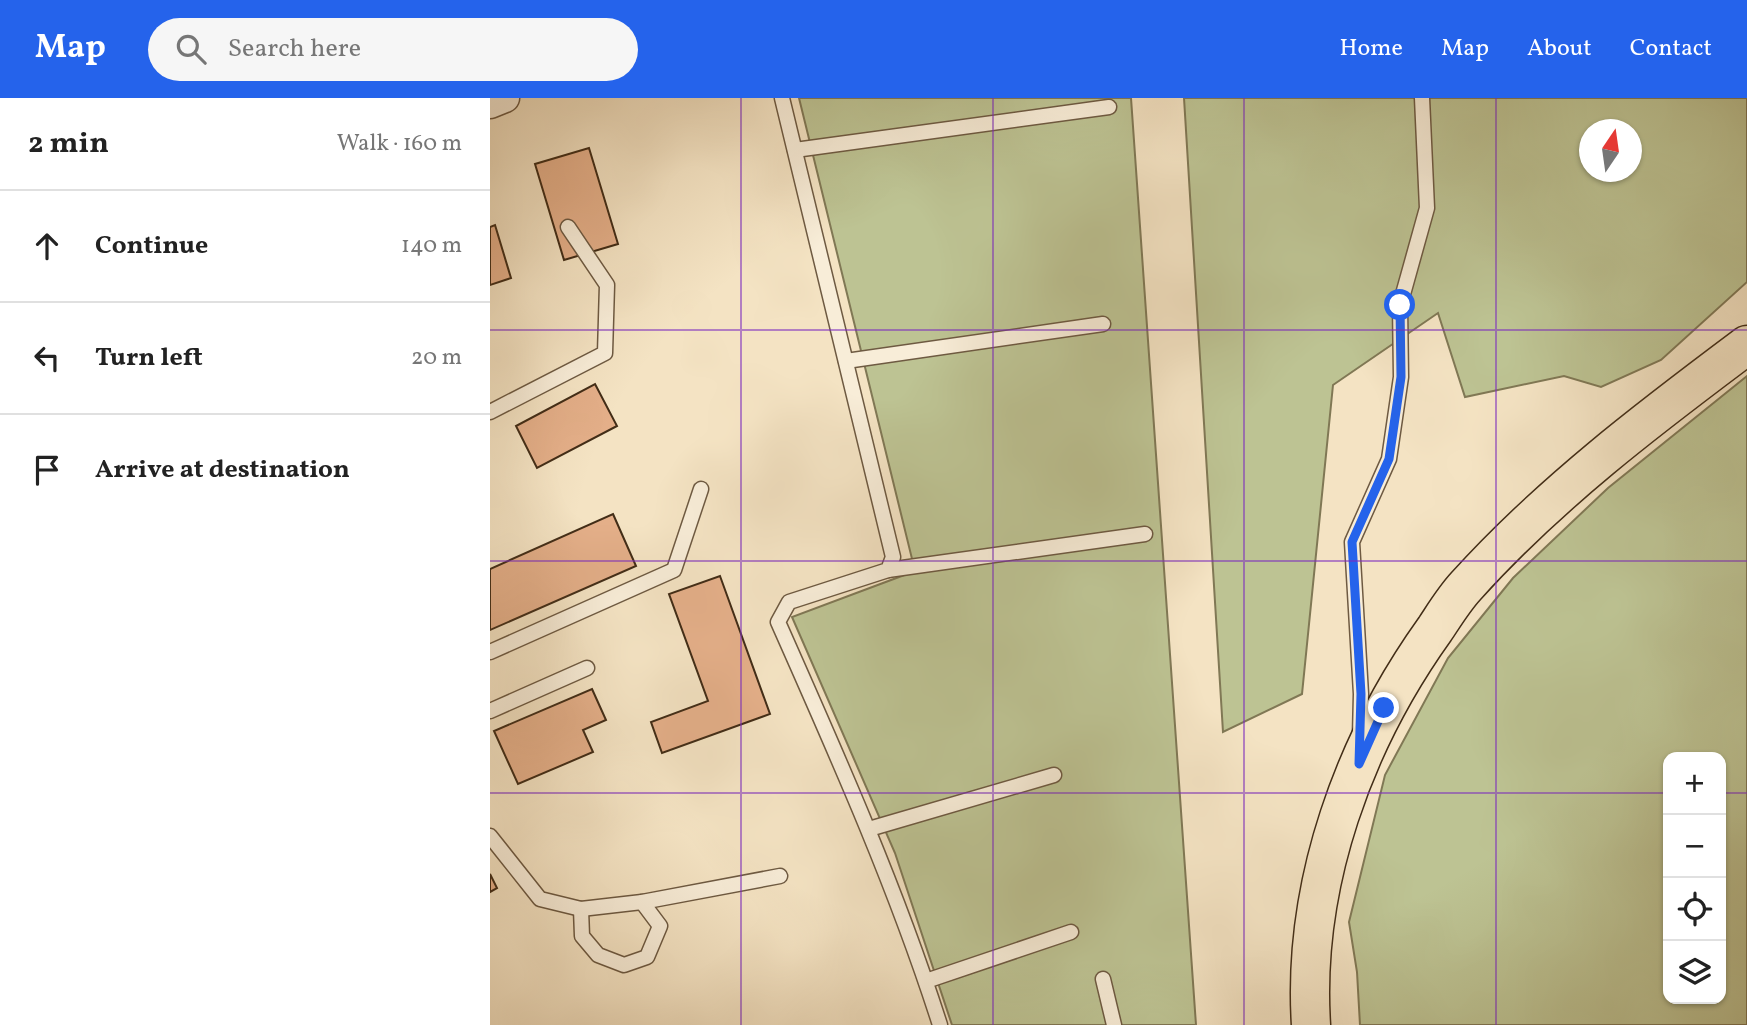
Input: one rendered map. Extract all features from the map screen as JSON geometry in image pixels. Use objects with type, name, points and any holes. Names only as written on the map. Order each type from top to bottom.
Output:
[{"type":"main road","points":[[1311,1025],[1310,978],[1315,917],[1331,850],[1359,764],[1384,708],[1411,662],[1464,587],[1548,503],[1637,428],[1747,345]]},
{"type":"street","points":[[490,104],[505,98]]},
{"type":"lane","points":[[782,98],[893,557],[888,570]]},
{"type":"lane","points":[[1359,764],[1361,694],[1352,542],[1389,459],[1401,377],[1400,305],[1427,208],[1422,98]]},
{"type":"lane","points":[[795,150],[1109,107]]},
{"type":"lane","points":[[490,412],[605,353],[607,285],[568,227]]},
{"type":"lane","points":[[846,361],[1103,324]]},
{"type":"lane","points":[[490,652],[674,570],[701,489]]},
{"type":"lane","points":[[940,1025],[869,829],[778,622],[789,602],[888,570],[1145,534]]},
{"type":"lane","points":[[490,711],[587,668]]},
{"type":"lane","points":[[869,829],[1054,775]]},
{"type":"lane","points":[[490,836],[540,899],[581,909],[642,902],[780,876]]},
{"type":"lane","points":[[581,909],[582,936],[598,955],[624,965],[647,957],[660,926],[642,902]]},
{"type":"lane","points":[[926,981],[1071,932]]},
{"type":"lane","points":[[1103,979],[1114,1025]]},
{"type":"green space","points":[[799,98],[1131,98],[1196,1025],[952,1025],[895,853],[792,617],[915,571]]},
{"type":"green space","points":[[1184,98],[1747,98],[1747,282],[1661,360],[1601,387],[1564,376],[1465,397],[1438,313],[1333,385],[1302,694],[1223,732]]},
{"type":"green space","points":[[1747,376],[1747,1025],[1360,1025],[1357,972],[1349,922],[1385,775],[1448,658],[1513,578],[1608,488]]},
{"type":"building","points":[[589,148],[618,244],[564,260],[535,164]]},
{"type":"building","points":[[495,225],[511,278],[490,285],[490,227]]},
{"type":"building","points":[[595,384],[617,426],[537,468],[516,426]]},
{"type":"building","points":[[613,514],[636,566],[490,630],[490,569]]},
{"type":"building","points":[[720,576],[770,714],[662,753],[651,722],[708,701],[669,594]]},
{"type":"building","points":[[592,689],[606,720],[583,730],[593,752],[518,784],[494,731]]},
{"type":"building","points":[[490,874],[497,888],[490,892]]},
{"type":"route","points":[[1384,708],[1359,764],[1361,694],[1352,542],[1389,459],[1401,377],[1400,305]]}]
